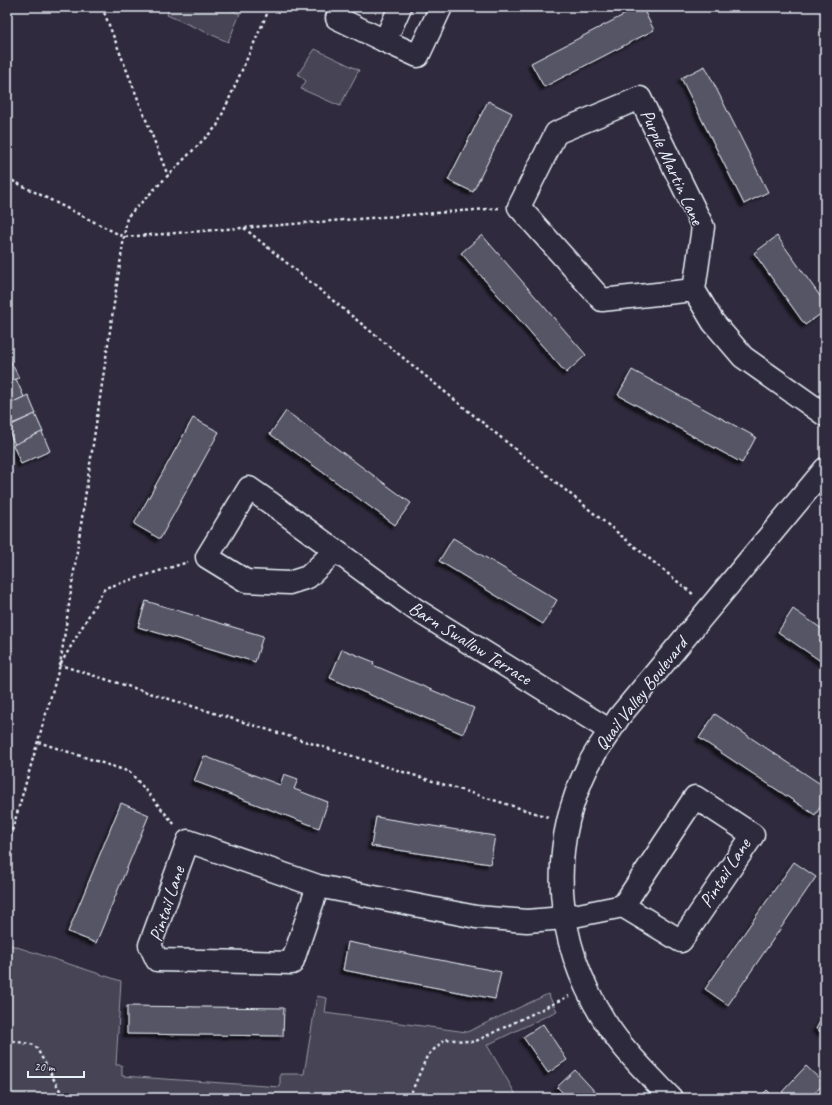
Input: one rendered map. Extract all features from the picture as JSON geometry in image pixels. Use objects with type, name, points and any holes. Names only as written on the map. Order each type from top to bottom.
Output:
[{"type":"street","points":[[385,41],[400,7]]},
{"type":"street","points":[[337,18],[418,56],[441,7]]},
{"type":"street","name":"Purple Martin Lane","points":[[519,207],[556,133],[640,98],[702,227],[694,290]]},
{"type":"street","points":[[519,207],[602,300],[694,290],[713,322],[743,357],[825,416]]},
{"type":"street","name":"Quail Valley Boulevard","points":[[671,1098],[628,1052],[613,1033],[586,988],[576,962],[568,938],[561,892],[562,863],[568,823],[574,800],[585,772],[609,730],[825,469]]},
{"type":"street","name":"Barn Swallow Terrace","points":[[207,556],[249,488],[414,609],[609,730]]},
{"type":"street","points":[[207,556],[246,581],[289,583],[308,577],[335,551]]},
{"type":"street","name":"Pintail Lane","points":[[318,886],[292,962],[157,960],[150,944],[188,841],[318,886],[476,917],[527,921],[564,918],[623,906],[681,940],[753,835],[695,797],[623,906]]},
{"type":"path","points":[[102,7],[168,176]]},
{"type":"path","points":[[7,848],[60,666],[127,217],[218,126],[267,14]]},
{"type":"path","points":[[7,178],[124,237],[519,207]]},
{"type":"path","points":[[244,228],[710,608]]},
{"type":"path","points":[[60,666],[105,588],[207,556]]},
{"type":"path","points":[[60,666],[568,823]]},
{"type":"path","points":[[38,742],[130,772],[188,841]]},
{"type":"path","points":[[409,1098],[427,1056],[445,1039],[474,1042],[586,988]]},
{"type":"path","points":[[7,1040],[35,1045],[64,1098]]},
{"type":"shaded area","points":[[170,7],[224,7],[240,14],[228,42],[167,15]]},
{"type":"shaded area","points":[[315,49],[359,70],[340,106],[301,89],[306,81],[298,74]]},
{"type":"shaded area","points":[[11,945],[121,981],[116,1065],[122,1065],[122,1076],[280,1087],[280,1074],[304,1074],[317,996],[327,998],[325,1013],[467,1032],[548,994],[557,1011],[487,1045],[518,1098],[7,1098],[7,947]]},
{"type":"building","points":[[639,7],[642,7],[654,30],[544,87],[531,63]]},
{"type":"building","points":[[705,66],[768,192],[744,204],[681,78]]},
{"type":"building","points":[[488,101],[512,113],[473,192],[448,180]]},
{"type":"building","points":[[482,235],[586,355],[566,373],[461,253]]},
{"type":"building","points":[[777,236],[825,303],[825,311],[805,325],[754,253]]},
{"type":"building","points":[[10,360],[19,378],[7,383],[7,361]]},
{"type":"building","points":[[632,370],[756,437],[742,463],[618,395]]},
{"type":"building","points":[[16,379],[24,397],[7,405],[7,383]]},
{"type":"building","points":[[28,395],[36,414],[7,426],[7,405]]},
{"type":"building","points":[[286,411],[411,503],[395,525],[270,434]]},
{"type":"building","points":[[35,414],[43,432],[15,445],[7,427]]},
{"type":"building","points":[[193,418],[219,432],[160,539],[134,524]]},
{"type":"building","points":[[42,432],[50,451],[21,464],[13,445]]},
{"type":"building","points":[[453,538],[557,600],[543,624],[439,561]]},
{"type":"building","points":[[146,601],[263,636],[255,662],[138,627]]},
{"type":"building","points":[[793,609],[825,631],[825,664],[778,632]]},
{"type":"building","points":[[342,649],[374,662],[373,665],[474,708],[463,734],[330,678]]},
{"type":"building","points":[[715,714],[825,787],[825,800],[815,815],[699,738]]},
{"type":"building","points":[[204,756],[280,785],[284,774],[298,779],[294,789],[328,802],[319,828],[194,781]]},
{"type":"building","points":[[121,803],[149,815],[96,943],[68,932]]},
{"type":"building","points":[[376,817],[495,836],[490,864],[371,846]]},
{"type":"building","points":[[794,862],[816,877],[728,1005],[705,989]]},
{"type":"building","points":[[348,942],[501,972],[495,999],[343,970]]},
{"type":"building","points":[[127,1006],[284,1008],[283,1036],[127,1034]]},
{"type":"building","points":[[825,1012],[825,1034],[816,1029]]},
{"type":"building","points":[[543,1024],[567,1060],[548,1073],[523,1037]]},
{"type":"building","points":[[806,1066],[824,1083],[810,1098],[789,1098],[782,1092]]},
{"type":"building","points":[[575,1070],[599,1096],[596,1098],[568,1098],[557,1087]]},
{"type":"building","points":[[767,1090],[775,1098],[759,1098]]}]
